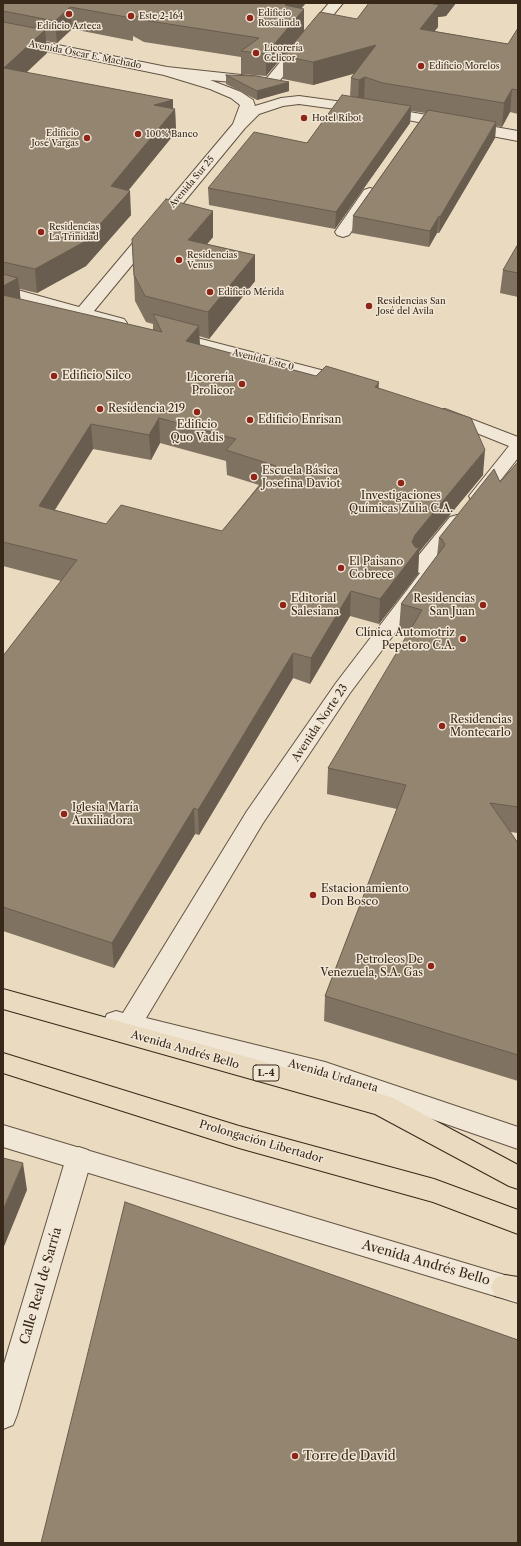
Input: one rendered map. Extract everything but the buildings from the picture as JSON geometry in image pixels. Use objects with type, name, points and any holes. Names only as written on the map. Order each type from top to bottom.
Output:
[{"type":"main road","name":"Avenida Andrés Bello","points":[[3,999],[382,1105],[517,1177]]},
{"type":"main road","name":"Prolongación Libertador","points":[[3,1063],[33,1071],[239,1137],[434,1191],[518,1222]]},
{"type":"street","points":[[271,82],[336,3]]},
{"type":"street","name":"Avenida Óscar E. Machado","points":[[3,38],[167,71]]},
{"type":"street","points":[[167,71],[290,85],[336,94],[378,111],[518,136]]},
{"type":"street","name":"Avenida Sur 25","points":[[167,71],[210,84],[241,98],[248,103],[247,110],[240,125]]},
{"type":"street","name":"Avenida Sur 25","points":[[83,313],[240,125],[254,111],[267,106],[300,100],[378,111]]},
{"type":"street","points":[[412,133],[422,118]]},
{"type":"street","points":[[343,232],[378,182]]},
{"type":"street","name":"Avenida Este 0","points":[[3,291],[143,330],[359,385]]},
{"type":"street","points":[[428,407],[518,444]]},
{"type":"street","name":"Avenida Norte 23","points":[[129,1024],[255,818],[343,688],[432,570],[421,566],[518,444]]},
{"type":"street","name":"Avenida Urdaneta","points":[[3,996],[80,1015],[129,1024],[325,1072],[518,1138]]},
{"type":"street","name":"Avenida Andrés Bello","points":[[3,1136],[514,1289]]},
{"type":"street","name":"Calle Real de Sarría","points":[[3,1415],[79,1158]]},
{"type":"place","name":"Edificio Azteca","points":[[69,14]]},
{"type":"place","name":"Este 2-164","points":[[131,16]]},
{"type":"place","name":"Edificio Rosalinda","points":[[250,18]]},
{"type":"place","name":"Licorería Celicor","points":[[256,53]]},
{"type":"place","name":"Edificio Morelos","points":[[421,66]]},
{"type":"place","name":"Hotel Ribot","points":[[304,118]]},
{"type":"place","name":"100% Banco","points":[[138,134]]},
{"type":"place","name":"Edificio José Vargas","points":[[87,138]]},
{"type":"place","name":"Residencias La Trinidad","points":[[41,232]]},
{"type":"place","name":"Residencias Venus","points":[[179,260]]},
{"type":"place","name":"Edificio Mérida","points":[[210,292]]},
{"type":"place","name":"Residencias San José del Avila","points":[[369,306]]},
{"type":"place","name":"Edificio Silco","points":[[54,376]]},
{"type":"place","name":"Licorería Prolicor","points":[[242,384]]},
{"type":"place","name":"Residencia 219","points":[[100,409]]},
{"type":"place","name":"Edificio Quo Vadis","points":[[197,412]]},
{"type":"place","name":"Edificio Enrisan","points":[[250,420]]},
{"type":"place","name":"Escuela Básica Josefina Daviot","points":[[254,477]]},
{"type":"place","name":"Investigaciones Químicas Zulia C.A.","points":[[401,483]]},
{"type":"place","name":"El Paisano Cobrece","points":[[341,568]]},
{"type":"place","name":"Editorial Salesiana","points":[[283,605]]},
{"type":"place","name":"Residencias San Juan","points":[[483,605]]},
{"type":"place","name":"Clínica Automotriz Pepetoro C.A.","points":[[463,639]]},
{"type":"place","name":"Residencias Montecarlo","points":[[442,726]]},
{"type":"place","name":"Iglesia María Auxiliadora","points":[[64,814]]},
{"type":"place","name":"Estacionamiento Don Bosco","points":[[313,895]]},
{"type":"place","name":"Petroleos De Venezuela, S.A. Gas","points":[[431,966]]},
{"type":"place","name":"Torre de David","points":[[295,1456]]}]
